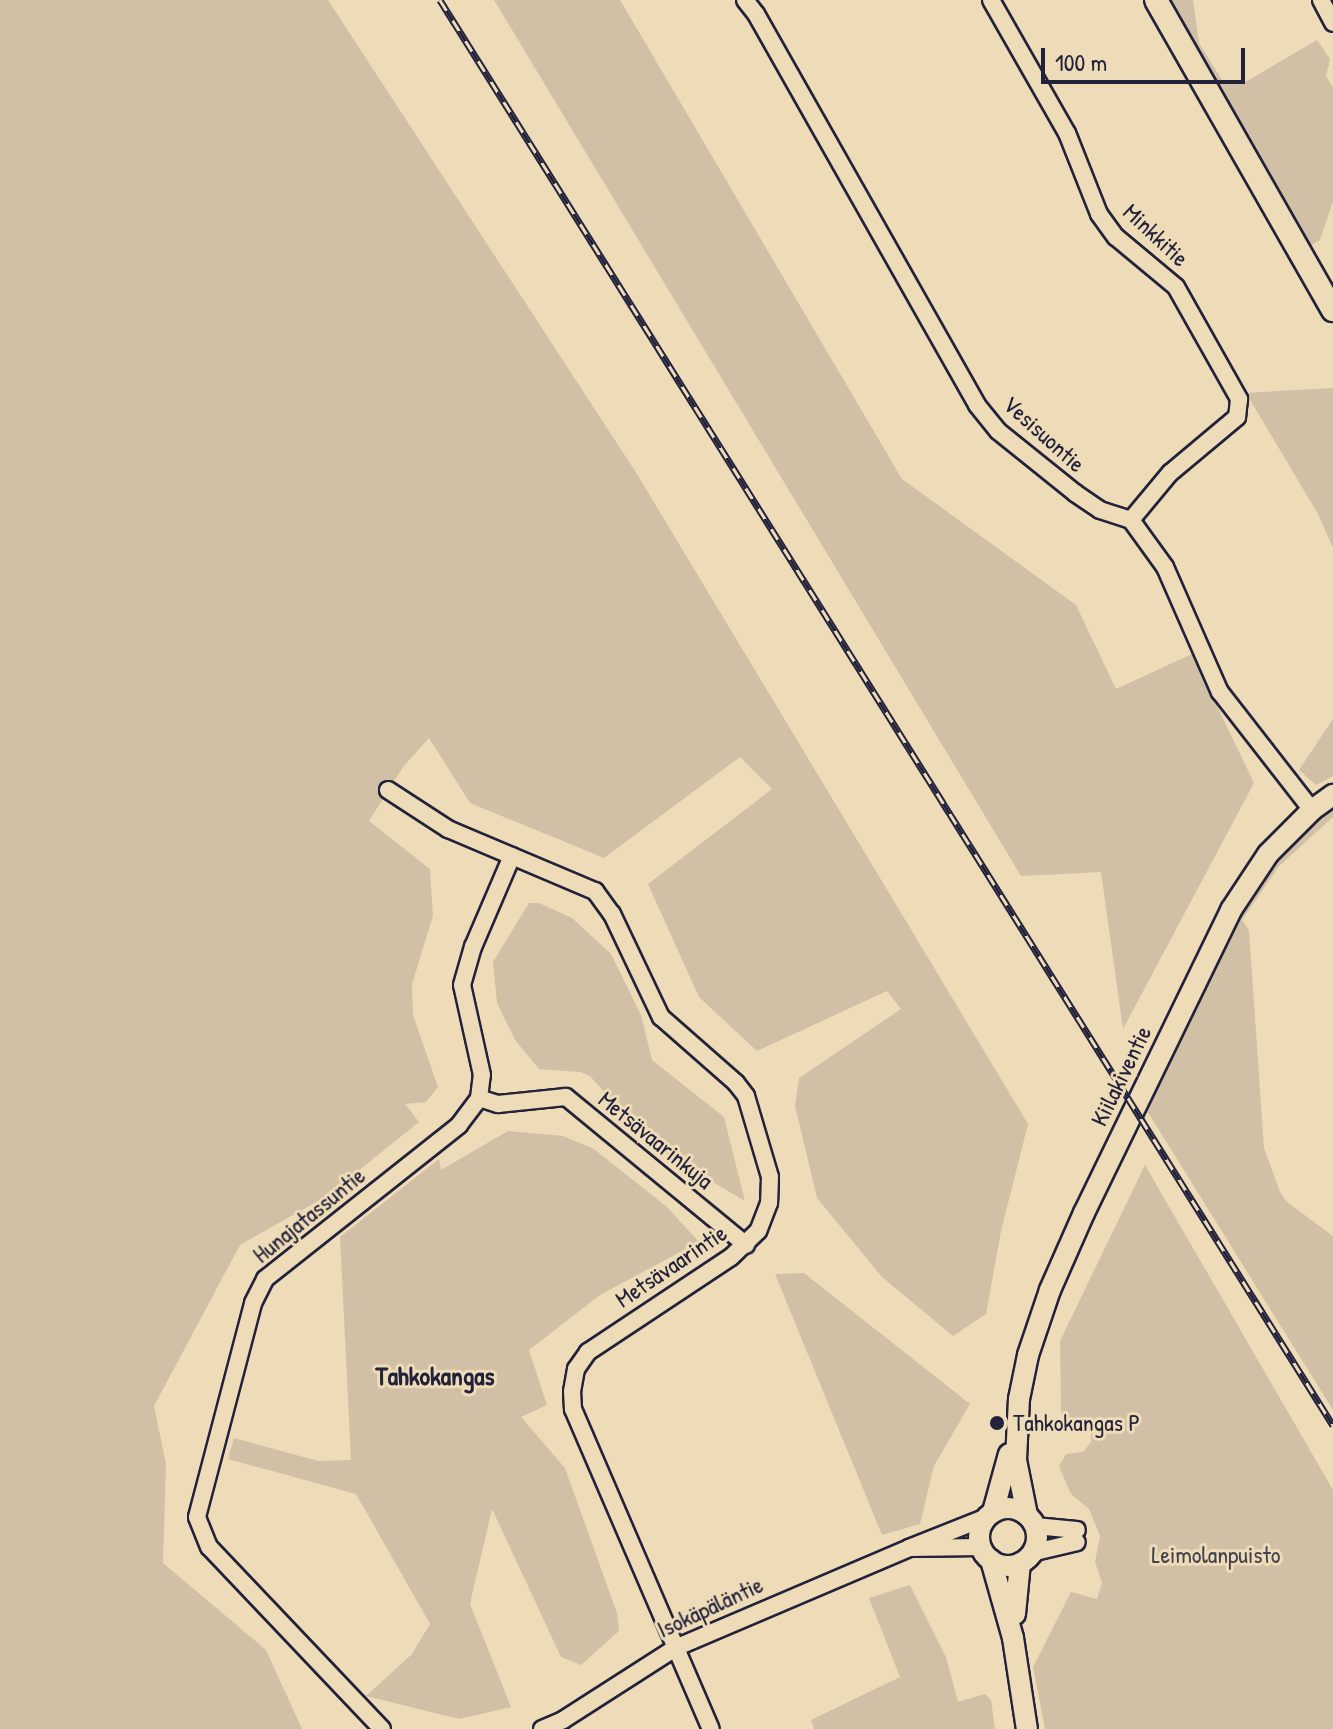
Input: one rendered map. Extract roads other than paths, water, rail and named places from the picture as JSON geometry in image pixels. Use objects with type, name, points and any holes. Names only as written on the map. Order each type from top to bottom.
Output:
[{"type":"main road","points":[[1156,0],[1333,310]]},
{"type":"street","name":"Vesisuontie","points":[[745,0],[756,7],[977,405],[998,431],[1075,493],[1100,510],[1131,520]]},
{"type":"street","name":"Minkkitie","points":[[991,0],[1067,133],[1099,214],[1116,237],[1176,287],[1239,399],[1237,417],[1170,473],[1131,520]]},
{"type":"street","points":[[1321,0],[1333,23]]},
{"type":"street","points":[[1131,520],[1165,567],[1220,692],[1312,810]]},
{"type":"street","name":"Metsävaarintie","points":[[388,790],[448,829],[585,885],[604,900],[661,1017],[742,1089],[770,1177],[766,1216],[746,1245],[588,1352],[573,1381],[573,1409],[711,1729]]},
{"type":"street","name":"Kiilakiventie","points":[[990,1514],[1000,1499],[1028,1355],[1050,1290],[1123,1133],[1231,910],[1268,854],[1312,810],[1333,795]]},
{"type":"street","points":[[479,1098],[482,1075],[462,985],[473,947],[512,856]]},
{"type":"street","name":"Metsävaarinkuja","points":[[479,1098],[498,1104],[566,1097],[746,1245]]},
{"type":"street","name":"Hunajatassuntie","points":[[382,1729],[209,1547],[197,1517],[253,1303],[265,1279],[459,1125],[479,1098]]},
{"type":"street","name":"Kiilakiventie","points":[[1017,1415],[1017,1472],[1031,1521]]},
{"type":"street","points":[[986,1554],[1006,1565],[1077,1536],[1031,1521],[1009,1508],[990,1514],[980,1531],[986,1554],[1013,1638],[1027,1729]]},
{"type":"street","name":"Isokäpäläntie","points":[[542,1729],[563,1720],[675,1648],[990,1514]]},
{"type":"street","points":[[1013,1638],[1026,1558],[1036,1539],[1031,1521]]},
{"type":"street","name":"Isokäpäläntie","points":[[909,1548],[986,1554]]},
{"type":"railway","points":[[440,0],[1333,1425]]},
{"type":"place","name":"Tahkokangas P","points":[[997,1423]]},
{"type":"district","name":"Tahkokangas","points":[[435,1376]]},
{"type":"park label","name":"Leimolanpuisto","points":[[1216,1555]]}]
